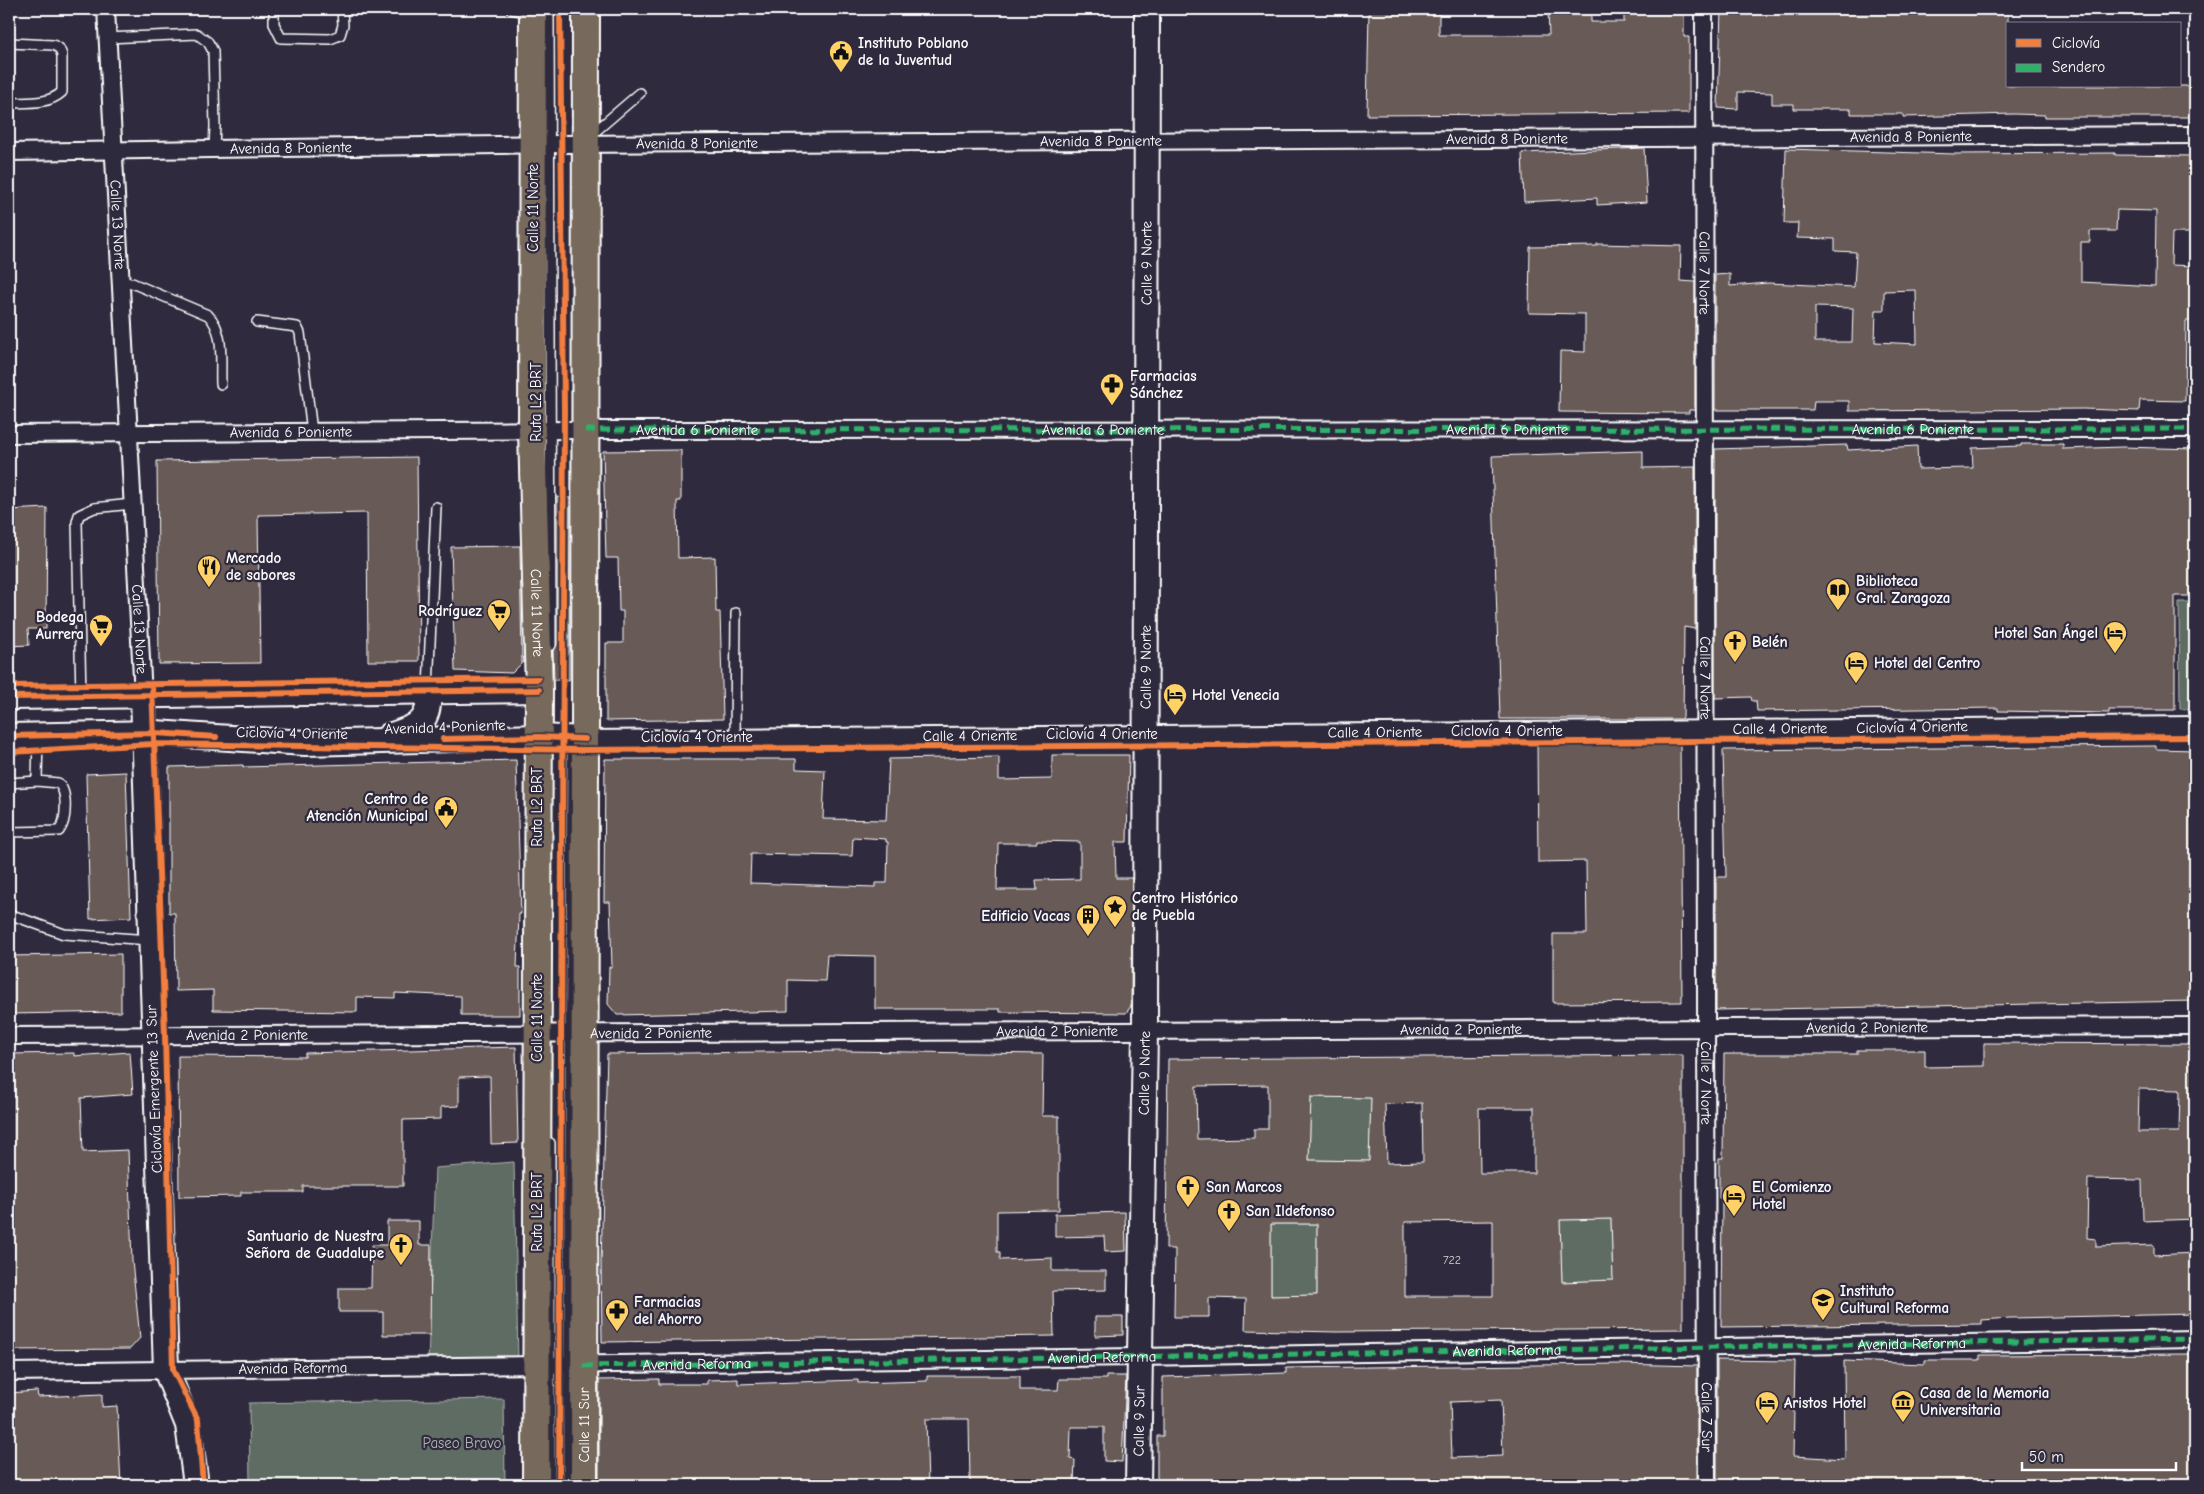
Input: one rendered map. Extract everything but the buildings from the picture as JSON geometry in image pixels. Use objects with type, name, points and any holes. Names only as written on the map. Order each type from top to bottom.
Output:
[{"type":"main road","name":"Calle 11 Norte","points":[[544,1366],[547,1033],[558,739],[579,430],[578,144],[586,9]]},
{"type":"main road","name":"Calle 9 Norte","points":[[1138,1357],[1145,1031],[1147,9]]},
{"type":"main road","name":"Calle 11 Norte","points":[[532,10],[541,144],[539,690],[558,739],[577,1033],[576,1366]]},
{"type":"main road","points":[[376,741],[404,731],[421,722],[428,713],[428,690]]},
{"type":"main road","points":[[9,697],[539,690]]},
{"type":"main road","name":"Calle 13 Norte","points":[[143,696],[166,1370]]},
{"type":"main road","name":"Avenida 4 Poniente","points":[[9,736],[145,733],[305,744],[376,741],[558,739]]},
{"type":"main road","name":"Calle 9 Sur","points":[[1138,1357],[1138,1485]]},
{"type":"main road","points":[[536,1485],[544,1366]]},
{"type":"main road","name":"Calle 11 Sur","points":[[576,1366],[584,1485]]},
{"type":"main road","points":[[166,1370],[188,1425],[196,1485]]},
{"type":"street","name":"Calle 13 Norte","points":[[106,9],[112,150],[143,696]]},
{"type":"street","name":"Calle 7 Norte","points":[[1704,9],[1708,1347]]},
{"type":"street","name":"Avenida 8 Poniente","points":[[9,152],[541,144],[2195,135]]},
{"type":"street","name":"Avenida 6 Poniente","points":[[9,434],[579,430],[2195,429]]},
{"type":"street","name":"Calle 4 Oriente","points":[[558,739],[1706,730],[2195,724]]},
{"type":"street","name":"Avenida 2 Poniente","points":[[9,1036],[2195,1026]]},
{"type":"street","name":"Avenida Reforma","points":[[9,1372],[576,1366],[2195,1339]]},
{"type":"street","name":"Calle 7 Sur","points":[[1707,1485],[1708,1347]]},
{"type":"lane","points":[[274,9],[274,24],[281,38],[330,39],[340,35],[343,26],[342,9]]},
{"type":"lane","points":[[107,38],[197,34],[208,42],[213,51],[214,149]]},
{"type":"lane","points":[[9,42],[53,45],[59,48],[62,54],[62,92],[55,98],[47,101],[9,103]]},
{"type":"lane","points":[[578,144],[640,93]]},
{"type":"lane","points":[[120,282],[132,283],[208,315],[215,322],[218,331],[221,384]]},
{"type":"lane","points":[[257,322],[297,327],[300,333],[312,432]]},
{"type":"lane","points":[[574,361],[579,430]]},
{"type":"lane","name":"Ruta L2 BRT","points":[[541,431],[551,658]]},
{"type":"lane","points":[[81,695],[76,522],[79,515],[94,508],[132,504]]},
{"type":"lane","points":[[428,690],[436,507]]},
{"type":"lane","points":[[735,738],[736,613]]},
{"type":"lane","points":[[37,781],[38,735]]},
{"type":"lane","points":[[9,783],[37,781],[58,783],[62,786],[65,793],[63,826],[55,832],[9,832]]},
{"type":"lane","points":[[9,914],[64,934],[152,940]]},
{"type":"lane","name":"Ruta L2 BRT","points":[[550,1131],[544,1366],[550,1485]]},
{"type":"lane","points":[[568,1485],[576,1366]]},
{"type":"green space","points":[[2179,602],[2195,602],[2195,709],[2180,709]]},
{"type":"green space","points":[[1311,1097],[1371,1098],[1369,1161],[1309,1160]]},
{"type":"green space","points":[[514,1162],[518,1362],[428,1363],[435,1168]]},
{"type":"green space","points":[[1611,1219],[1613,1280],[1562,1282],[1560,1220]]},
{"type":"green space","points":[[1271,1224],[1317,1224],[1317,1295],[1271,1296]]},
{"type":"green space","name":"Paseo Bravo","points":[[504,1399],[505,1485],[250,1485],[249,1403]]},
{"type":"marked path","points":[[585,430],[2195,429]]},
{"type":"marked path","points":[[583,1366],[2195,1339]]},
{"type":"cycle path","points":[[559,1485],[564,409],[560,9]]},
{"type":"cycle path","points":[[9,686],[538,679]]},
{"type":"cycle path","name":"Ciclovía Emergente 13 Sur","points":[[152,685],[165,1035],[173,1370],[198,1420],[203,1485]]},
{"type":"cycle path","points":[[9,697],[539,690]]},
{"type":"cycle path","points":[[9,736],[155,733],[216,737]]},
{"type":"cycle path","points":[[443,739],[539,737],[585,739]]},
{"type":"cycle path","name":"Ciclovía 4 Oriente","points":[[9,752],[154,744],[584,750],[2195,737]]},
{"type":"place","name":"Instituto Poblano de la Juventud","points":[[841,73]]},
{"type":"place","name":"Farmacias Sánchez","points":[[1112,406]]},
{"type":"place","name":"Mercado de sabores","points":[[209,588]]},
{"type":"place","name":"Biblioteca Gral. Zaragoza","points":[[1838,611]]},
{"type":"place","name":"Rodríguez","points":[[499,632]]},
{"type":"place","name":"Bodega Aurrera","points":[[101,647]]},
{"type":"place","name":"Hotel San Ángel","points":[[2115,654]]},
{"type":"place","name":"Belén","points":[[1735,663]]},
{"type":"place","name":"Hotel del Centro","points":[[1856,684]]},
{"type":"place","name":"Hotel Venecia","points":[[1175,716]]},
{"type":"place","name":"Centro de Atención Municipal","points":[[446,829]]},
{"type":"place","name":"Centro Histórico de Puebla","points":[[1115,928]]},
{"type":"place","name":"Edificio Vacas","points":[[1088,937]]},
{"type":"place","name":"San Marcos","points":[[1188,1208]]},
{"type":"place","name":"El Comienzo Hotel","points":[[1734,1217]]},
{"type":"place","name":"San Ildefonso","points":[[1229,1232]]},
{"type":"place","name":"Santuario de Nuestra Señora de Guadalupe","points":[[401,1266]]},
{"type":"place","name":"Instituto Cultural Reforma","points":[[1823,1321]]},
{"type":"place","name":"Farmacias del Ahorro","points":[[617,1332]]},
{"type":"place","name":"Casa de la Memoria Universitaria","points":[[1903,1423]]},
{"type":"place","name":"Aristos Hotel","points":[[1767,1424]]}]
